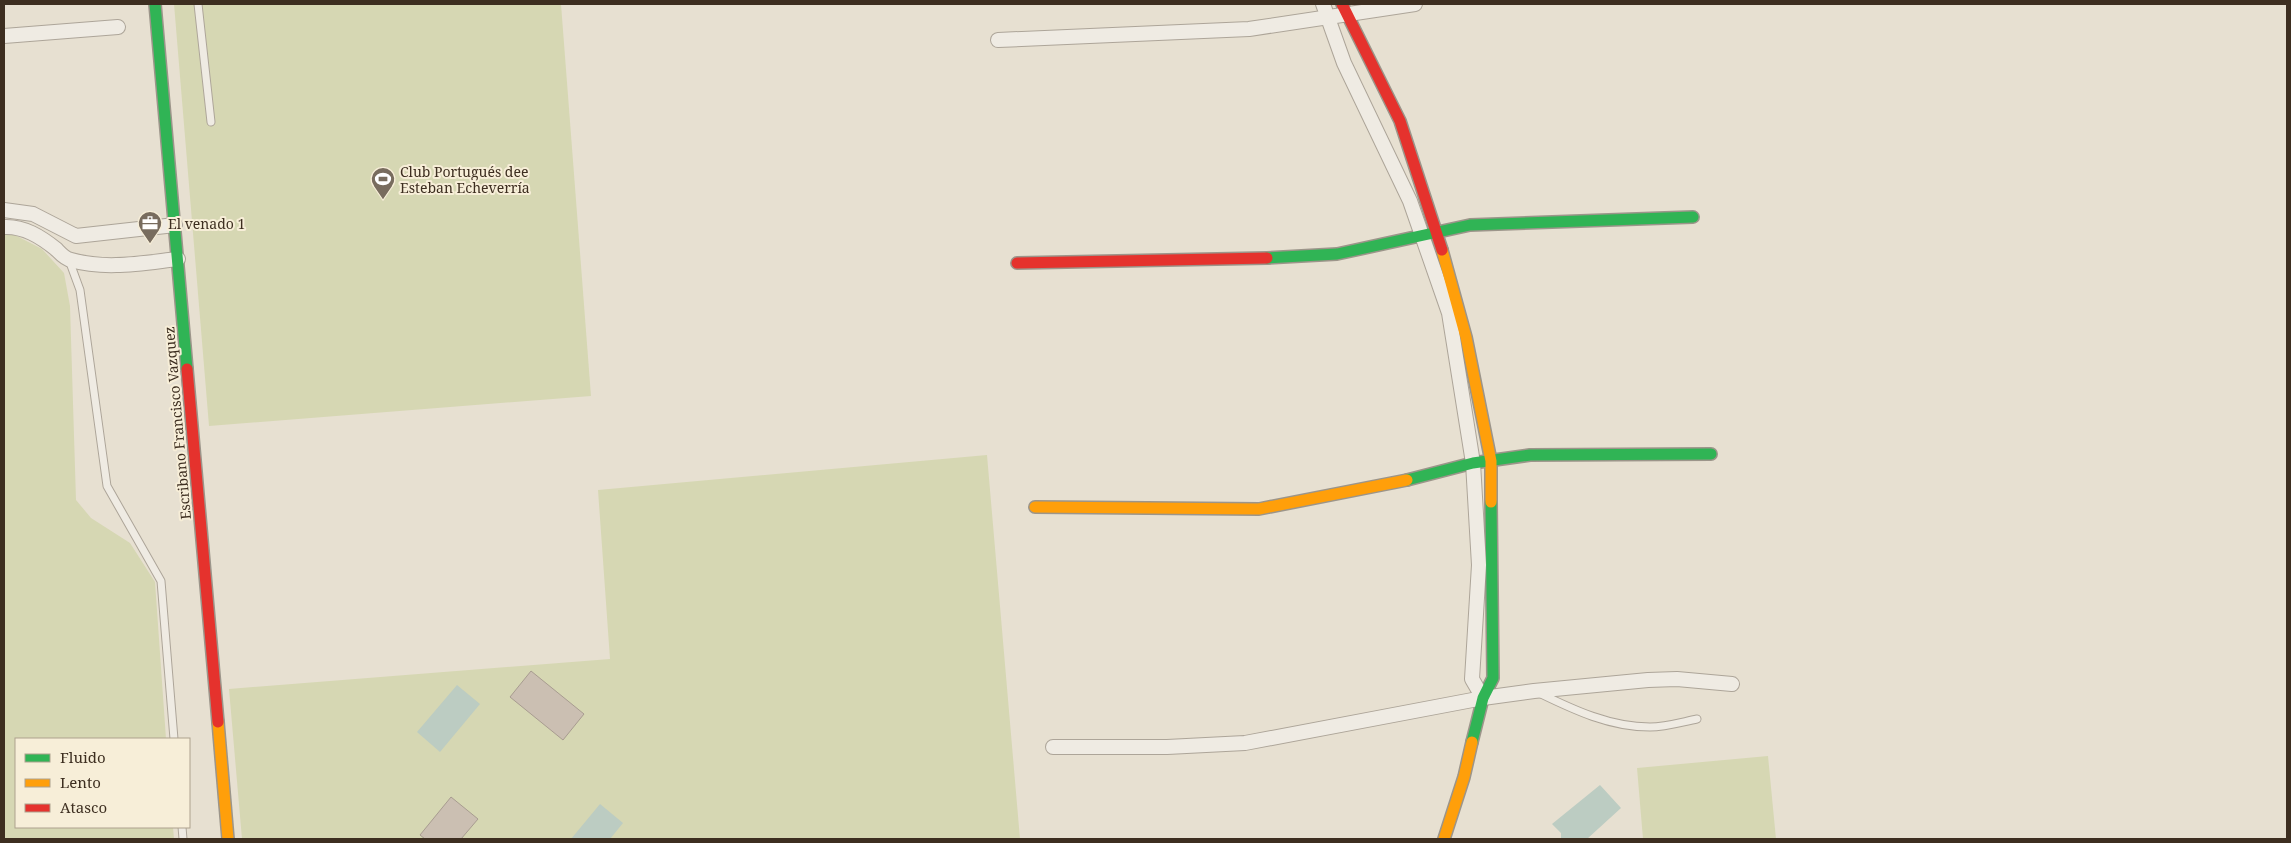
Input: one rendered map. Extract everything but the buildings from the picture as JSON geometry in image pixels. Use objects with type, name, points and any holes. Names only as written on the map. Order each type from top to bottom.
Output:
[{"type":"street","name":"Escribano Francisco Vazquez","points":[[155,4],[228,839]]},
{"type":"street","points":[[998,40],[1249,29],[1326,10],[1415,4]]},
{"type":"street","points":[[1344,8],[1400,121],[1437,232],[1466,337],[1492,461],[1493,678],[1483,698],[1464,777],[1444,839]]},
{"type":"street","points":[[1326,10],[1344,63],[1410,201],[1449,312],[1473,463],[1479,565],[1472,679],[1483,698]]},
{"type":"street","points":[[4,36],[118,27]]},
{"type":"street","points":[[4,210],[33,214],[76,236],[175,225]]},
{"type":"street","points":[[1017,263],[1294,258],[1337,254],[1470,225],[1693,217]]},
{"type":"street","points":[[4,228],[18,228],[30,232],[46,241],[68,260],[115,266],[178,259]]},
{"type":"street","points":[[1035,508],[1259,509],[1399,482],[1473,463],[1530,455],[1710,454]]},
{"type":"street","points":[[1053,747],[1167,748],[1245,743],[1483,698],[1534,691],[1648,680],[1677,679],[1732,684]]},
{"type":"lane","points":[[198,4],[211,122]]},
{"type":"lane","points":[[68,260],[80,290],[107,486],[161,581],[174,738]]},
{"type":"lane","points":[[1534,691],[1586,715],[1622,725],[1652,727],[1697,720]]},
{"type":"green space","name":"Club Portugués dee Esteban Echeverría","points":[[174,4],[561,4],[591,396],[209,426]]},
{"type":"green space","points":[[13,234],[42,249],[64,273],[70,306],[76,500],[91,518],[130,543],[155,582],[166,738],[15,738],[15,828],[173,828],[174,839],[4,839],[4,235]]},
{"type":"green space","points":[[987,455],[1020,839],[242,839],[229,689],[610,659],[598,490]]},
{"type":"green space","points":[[1768,756],[1776,839],[1643,839],[1637,768]]},
{"type":"shaded area","points":[[457,685],[480,704],[440,752],[417,732]]},
{"type":"shaded area","points":[[1600,785],[1621,808],[1587,839],[1561,839],[1561,833],[1552,824]]},
{"type":"shaded area","points":[[600,804],[623,823],[610,839],[571,839]]},
{"type":"traffic: fast","points":[[155,4],[187,369]]},
{"type":"traffic: fast","points":[[1267,258],[1337,254],[1470,225],[1693,217]]},
{"type":"traffic: fast","points":[[1407,480],[1473,463],[1530,455],[1711,454]]},
{"type":"traffic: fast","points":[[1472,742],[1483,698],[1493,678],[1491,502]]},
{"type":"traffic: slow","points":[[1442,250],[1466,337],[1491,461],[1491,502]]},
{"type":"traffic: slow","points":[[1035,507],[1259,509],[1407,480]]},
{"type":"traffic: slow","points":[[218,722],[228,839]]},
{"type":"traffic: slow","points":[[1444,839],[1464,777],[1472,742]]},
{"type":"traffic: jam","points":[[1342,4],[1400,121],[1442,250]]},
{"type":"traffic: jam","points":[[1017,263],[1267,258]]},
{"type":"traffic: jam","points":[[187,369],[218,722]]},
{"type":"place","name":"Club Portugués dee Esteban Echeverría","points":[[383,200]]},
{"type":"place","name":"El venado 1","points":[[150,244]]}]
